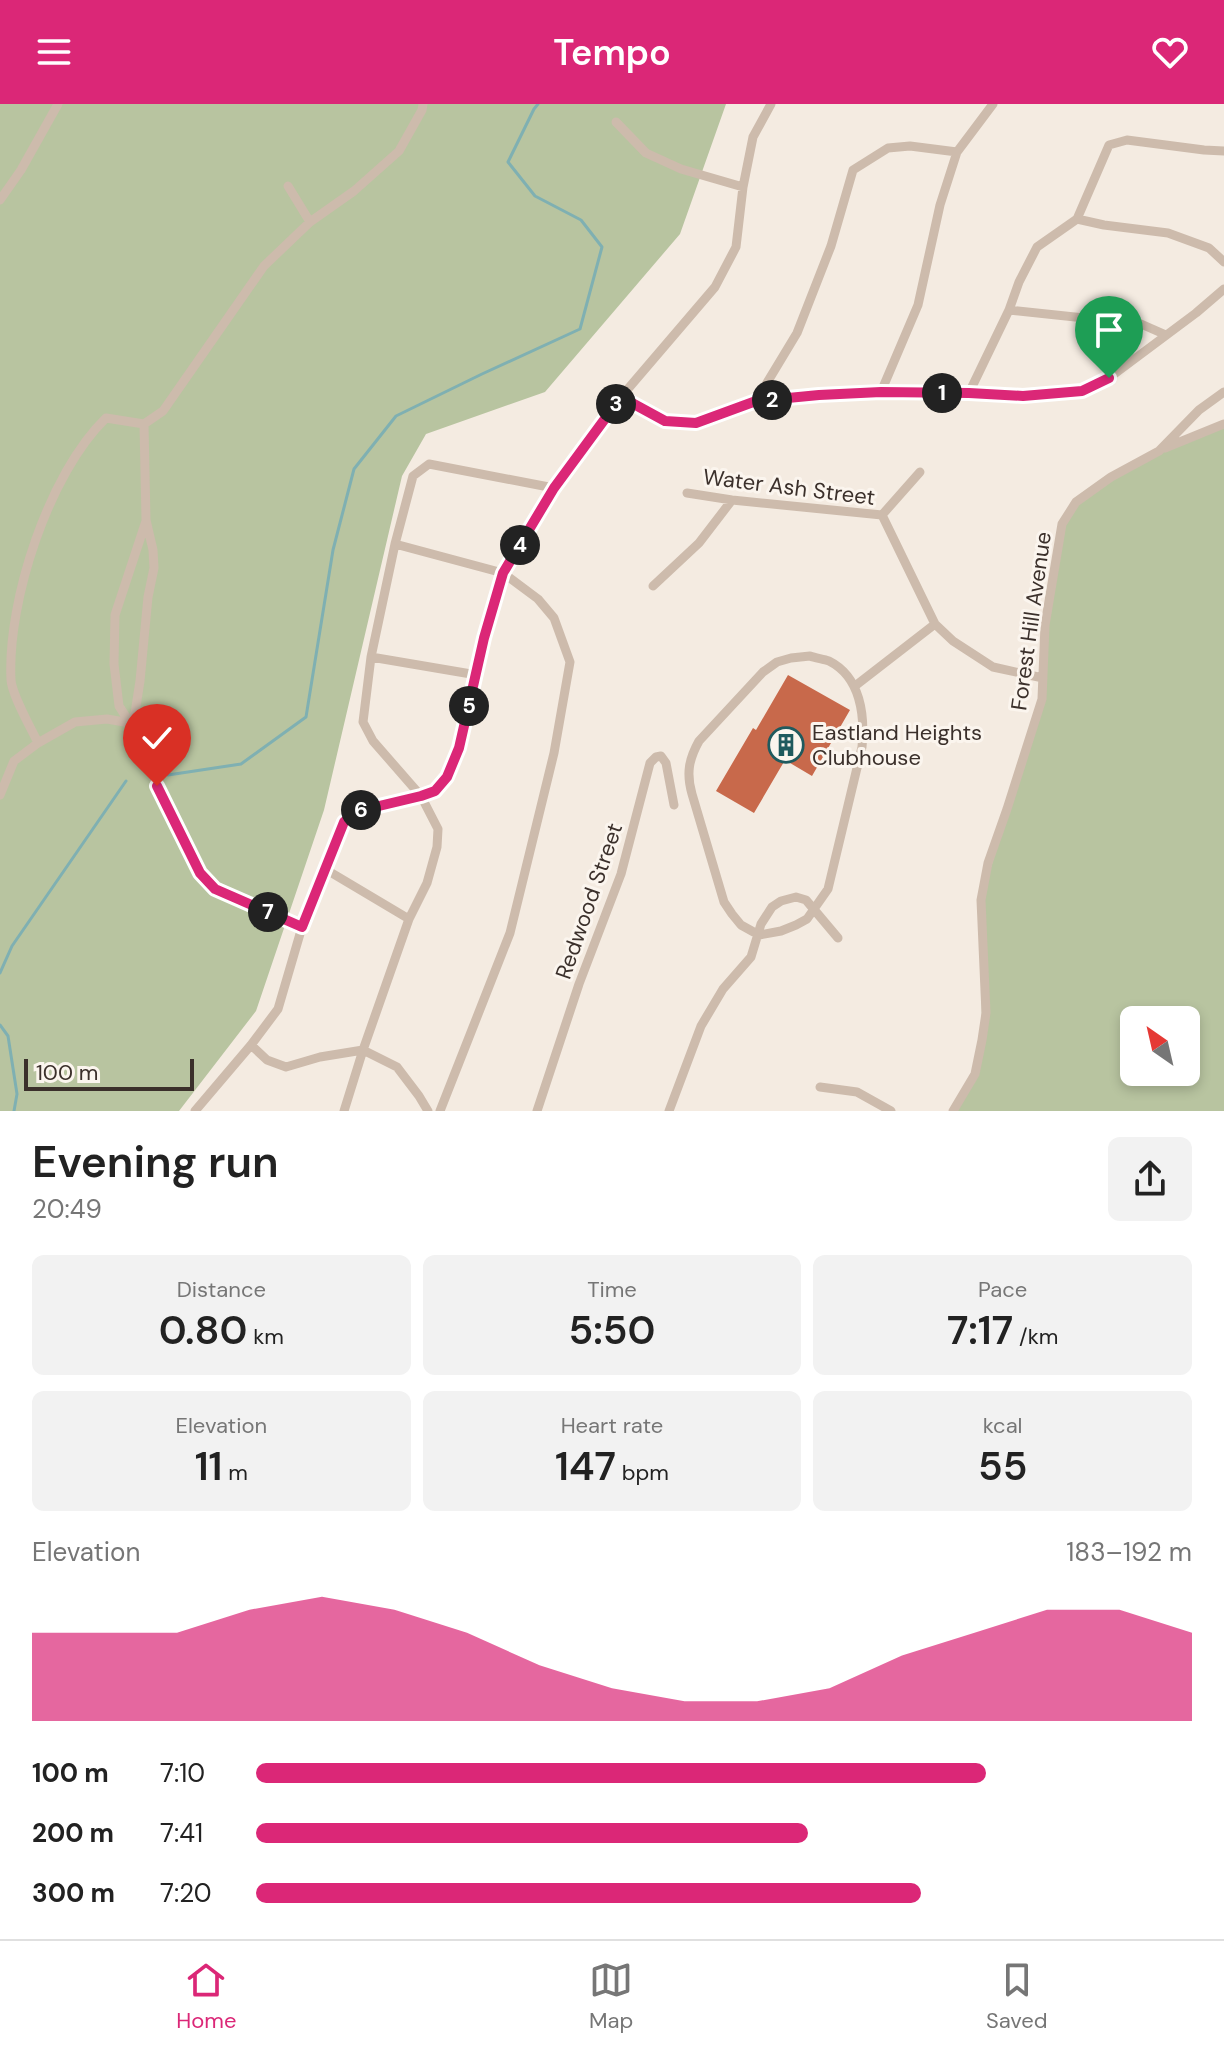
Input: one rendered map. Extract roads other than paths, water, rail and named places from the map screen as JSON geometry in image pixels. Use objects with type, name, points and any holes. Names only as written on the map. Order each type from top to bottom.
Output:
[{"type":"street","points":[[0,200],[21,170],[58,104]]},
{"type":"street","points":[[38,743],[11,684],[14,618],[30,554],[57,488],[93,431],[106,418],[144,424],[163,411],[264,266],[310,222],[354,191],[399,151],[423,104]]},
{"type":"street","points":[[195,1111],[278,1009],[302,927],[344,822],[358,811],[435,791],[447,777],[459,748],[484,638],[503,573],[554,488],[621,397],[715,287],[736,247],[753,137],[771,104]]},
{"type":"street","points":[[881,392],[918,305],[940,205],[957,152],[993,104]]},
{"type":"street","points":[[616,122],[646,153],[681,169],[743,187]]},
{"type":"street","points":[[969,393],[1037,247],[1077,219],[1109,145],[1127,140],[1224,151]]},
{"type":"street","points":[[756,401],[797,333],[831,246],[853,170],[888,148],[910,146],[957,152]]},
{"type":"street","points":[[288,186],[310,222]]},
{"type":"street","points":[[1077,219],[1168,233],[1209,248],[1224,262]]},
{"type":"street","points":[[621,397],[665,421],[696,423],[756,401],[819,395],[881,392],[1023,396],[1082,391],[1109,378],[1224,289]]},
{"type":"street","points":[[1009,310],[1141,324],[1166,335]]},
{"type":"street","name":"Forest Hill Avenue","points":[[953,1111],[975,1074],[986,1013],[981,900],[988,863],[1042,699],[1045,625],[1062,524],[1076,502],[1111,477],[1159,451],[1199,410],[1224,392]]},
{"type":"street","points":[[130,723],[135,713],[140,681],[154,568],[146,520],[144,424]]},
{"type":"street","points":[[1159,451],[1224,424]]},
{"type":"street","points":[[344,1111],[409,919],[427,883],[437,847],[438,829],[421,796],[373,741],[363,722],[371,657],[413,476],[429,464],[554,488]]},
{"type":"street","points":[[882,515],[920,472]]},
{"type":"street","name":"Water Ash Street","points":[[687,493],[882,515],[935,624],[953,641],[993,667],[1043,678]]},
{"type":"street","points":[[653,586],[699,543],[732,500]]},
{"type":"street","points":[[146,520],[115,615],[114,664],[119,706],[130,723],[200,873],[215,889],[302,927]]},
{"type":"street","points":[[395,544],[503,573],[538,599],[554,618],[570,662],[554,753],[510,933],[440,1111]]},
{"type":"street","points":[[855,686],[935,624]]},
{"type":"street","points":[[810,656],[828,661],[855,686],[864,728],[828,889],[813,909],[807,919],[781,931],[759,935],[741,925],[724,902],[688,781],[688,768],[699,741],[763,672],[777,662],[810,656]]},
{"type":"street","points":[[371,657],[477,675]]},
{"type":"street","points":[[0,795],[14,761],[75,722],[107,719],[130,723]]},
{"type":"street","name":"Redwood Street","points":[[537,1111],[579,984],[621,874],[649,769],[656,757],[661,756],[666,763],[674,805]]},
{"type":"street","points":[[325,869],[409,919]]},
{"type":"street","points":[[669,1111],[701,1026],[723,989],[751,957],[766,914],[772,907],[796,897],[806,900],[838,938]]},
{"type":"street","points":[[251,1045],[267,1060],[286,1067],[320,1057],[363,1050],[397,1067],[428,1111]]},
{"type":"street","points":[[820,1087],[857,1092],[891,1111]]},
{"type":"waterway","points":[[168,775],[241,764],[306,717],[333,550],[354,469],[396,416],[580,329],[602,247],[581,220],[535,196],[508,162],[538,104]]},
{"type":"waterway","points":[[0,973],[12,946],[126,781]]},
{"type":"waterway","points":[[0,1025],[8,1036],[17,1094],[14,1111]]},
{"type":"place","name":"Eastland Heights Clubhouse","points":[[786,745]]}]
